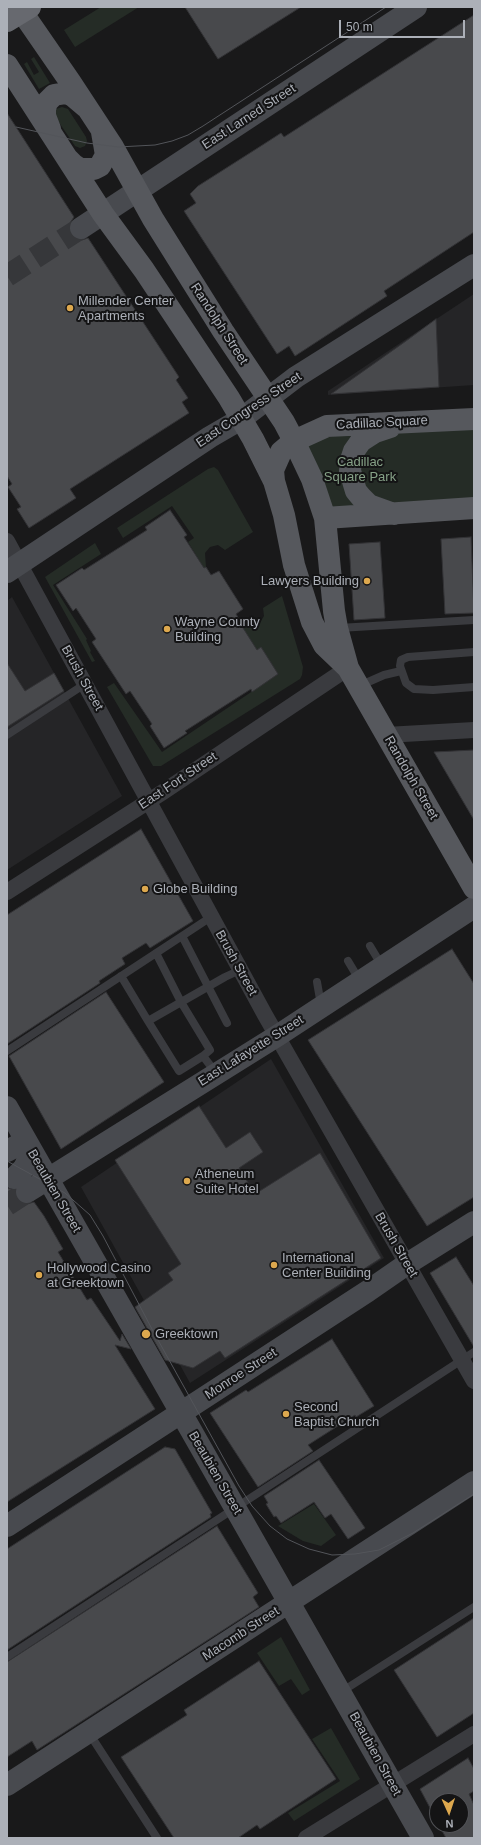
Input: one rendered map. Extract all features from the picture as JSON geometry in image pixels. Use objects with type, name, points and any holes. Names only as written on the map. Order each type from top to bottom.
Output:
[{"type":"main road","name":"Randolph Street","points":[[19,12],[88,109],[124,165],[137,192],[175,254],[294,441],[312,479],[325,518],[337,628],[353,677],[474,888]]},
{"type":"main road","name":"Randolph Street","points":[[7,65],[103,214],[144,270],[229,398],[241,419],[274,481],[284,515],[295,570],[312,622],[324,645],[353,677]]},
{"type":"main road","points":[[51,134],[45,116],[45,109],[47,102],[54,95],[66,93],[73,96],[88,109]]},
{"type":"main road","points":[[65,156],[74,165],[80,168],[94,169],[100,166],[106,155],[102,132]]},
{"type":"main road","points":[[144,270],[142,259],[144,252],[149,247],[163,245],[175,254]]},
{"type":"main road","name":"Cadillac Square","points":[[274,481],[273,470],[281,452],[294,441],[327,426],[474,419]]},
{"type":"main road","points":[[394,514],[369,505],[361,497],[354,484],[350,471],[351,460],[354,451],[360,442],[375,432],[408,421]]},
{"type":"main road","points":[[325,518],[474,508]]},
{"type":"street","name":"East Larned Street","points":[[81,228],[416,7]]},
{"type":"street","name":"East Congress Street","points":[[13,568],[210,437],[241,419],[296,377],[474,266]]},
{"type":"street","name":"Brush Street","points":[[7,541],[13,568],[85,684],[240,970],[407,1264],[468,1356],[474,1381]]},
{"type":"street","name":"East Fort Street","points":[[7,892],[149,801],[353,677]]},
{"type":"street","points":[[386,735],[474,730]]},
{"type":"street","name":"East Lafayette Street","points":[[27,1143],[29,1154],[20,1185],[47,1179],[277,1036],[474,906]]},
{"type":"street","name":"Beaubien Street","points":[[7,1107],[423,1838]]},
{"type":"street","points":[[7,1151],[27,1143]]},
{"type":"street","name":"Monroe Street","points":[[7,1526],[368,1291],[407,1264],[474,1222]]},
{"type":"street","name":"Macomb Street","points":[[7,1785],[474,1482]]},
{"type":"street","points":[[306,1838],[474,1734]]},
{"type":"lane","points":[[337,628],[474,620]]},
{"type":"lane","points":[[474,652],[408,657],[401,660],[400,666],[406,683],[414,689],[433,690],[474,687]]},
{"type":"lane","points":[[353,677],[384,675],[401,671]]},
{"type":"lane","points":[[7,735],[85,684]]},
{"type":"lane","points":[[7,1051],[211,917]]},
{"type":"lane","points":[[182,936],[227,1023]]},
{"type":"lane","points":[[370,946],[382,966]]},
{"type":"lane","points":[[121,976],[179,1071],[203,1056],[210,1050],[181,1002],[156,953]]},
{"type":"lane","points":[[348,961],[360,981]]},
{"type":"lane","points":[[148,1021],[208,986],[240,970]]},
{"type":"lane","points":[[317,982],[321,1006]]},
{"type":"lane","points":[[203,1056],[216,1073]]},
{"type":"lane","points":[[7,1657],[468,1356]]},
{"type":"lane","points":[[340,1693],[474,1607]]},
{"type":"lane","points":[[88,1732],[157,1838]]},
{"type":"shaded area","points":[[474,294],[474,385],[328,395],[328,391]]},
{"type":"shaded area","points":[[12,597],[122,796],[7,870],[7,601]]},
{"type":"shaded area","points":[[271,1059],[384,1258],[190,1383],[81,1187]]},
{"type":"green space","points":[[101,7],[139,7],[75,47],[64,30]]},
{"type":"green space","points":[[34,57],[50,83],[39,89],[24,64],[27,62],[34,75],[39,72],[31,59]]},
{"type":"green space","points":[[62,107],[68,109],[86,137],[87,141],[85,146],[80,148],[75,146],[56,118],[56,109]]},
{"type":"green space","name":"Cadillac Square Park","points":[[474,419],[474,508],[325,518],[294,441]]},
{"type":"green space","points":[[214,467],[218,470],[253,532],[225,550],[218,545],[210,547],[205,553],[206,567],[204,568],[188,542],[194,538],[172,506],[123,538],[117,528],[208,469]]},
{"type":"green space","points":[[95,543],[101,554],[53,585],[87,639],[90,652],[95,661],[92,662],[45,577]]},
{"type":"green space","points":[[282,596],[303,667],[300,679],[161,766],[153,766],[107,687],[114,683],[162,752],[278,674],[261,648],[257,650],[238,620],[239,619],[251,626],[259,624],[264,616],[263,608]]},
{"type":"green space","points":[[314,1504],[336,1535],[321,1546],[303,1541],[278,1526]]},
{"type":"green space","points":[[281,1637],[310,1690],[302,1695],[291,1679],[279,1686],[257,1653]]},
{"type":"green space","points":[[331,1728],[360,1779],[294,1821],[288,1813],[340,1781],[312,1739]]},
{"type":"building","points":[[185,7],[301,7],[218,59]]},
{"type":"building","points":[[474,15],[474,232],[384,291],[387,296],[295,356],[289,346],[277,354],[184,211],[196,203],[190,194],[198,186],[281,133],[284,137]]},
{"type":"building","name":"Millender Center Apartments","points":[[7,113],[74,217],[70,223],[70,235],[76,239],[82,240],[88,238],[179,377],[176,380],[188,398],[182,402],[189,413],[70,489],[76,498],[29,528],[17,509],[21,507],[8,487],[12,484],[7,476]]},
{"type":"building","points":[[436,319],[439,387],[331,394],[406,341]]},
{"type":"building","name":"Wayne County Building","points":[[170,510],[187,535],[184,537],[204,568],[206,567],[211,575],[219,571],[243,609],[236,614],[239,619],[238,620],[257,650],[261,647],[278,674],[252,692],[251,689],[185,731],[187,733],[164,748],[150,726],[152,724],[130,691],[126,694],[92,642],[96,639],[76,608],[73,611],[56,585],[82,568],[84,570],[147,530],[145,527]]},
{"type":"building","points":[[471,537],[474,613],[445,614],[441,539]]},
{"type":"building","name":"Lawyers Building","points":[[380,542],[385,618],[354,620],[349,544]]},
{"type":"building","points":[[7,663],[25,691],[54,673],[64,691],[7,727]]},
{"type":"building","points":[[474,750],[474,820],[434,752]]},
{"type":"building","points":[[141,829],[193,921],[150,948],[146,943],[122,958],[125,964],[99,981],[100,983],[7,1044],[7,915]]},
{"type":"building","points":[[452,949],[474,984],[474,1197],[427,1226],[308,1040]]},
{"type":"building","points":[[106,992],[164,1082],[61,1149],[9,1056]]},
{"type":"building","name":"International Center Building","points":[[199,1106],[226,1148],[250,1132],[263,1152],[239,1168],[255,1194],[320,1153],[381,1258],[225,1358],[220,1351],[193,1368],[165,1360],[135,1307],[173,1280],[168,1273],[181,1264],[115,1160]]},
{"type":"building","points":[[7,1188],[15,1190],[16,1198],[21,1203],[27,1204],[34,1202],[44,1216],[63,1249],[58,1252],[87,1300],[91,1298],[120,1341],[122,1334],[131,1349],[115,1345],[155,1409],[7,1502]]},
{"type":"building","points":[[456,1257],[474,1286],[474,1347],[430,1273]]},
{"type":"building","points":[[332,1339],[374,1406],[356,1417],[355,1415],[308,1445],[313,1451],[258,1487],[210,1413],[246,1390],[248,1392]]},
{"type":"building","points":[[165,1447],[175,1449],[212,1513],[210,1514],[211,1517],[7,1650],[7,1549]]},
{"type":"building","points":[[319,1460],[365,1528],[348,1539],[331,1514],[325,1518],[314,1502],[281,1523],[276,1516],[274,1517],[266,1504],[268,1503],[264,1496]]},
{"type":"building","points":[[217,1526],[258,1593],[253,1597],[259,1607],[37,1750],[32,1741],[7,1757],[7,1662]]},
{"type":"building","points":[[474,1618],[474,1713],[437,1737],[394,1670]]},
{"type":"building","points":[[259,1661],[336,1779],[260,1829],[257,1825],[238,1838],[174,1838],[121,1757],[187,1715],[184,1710]]},
{"type":"building","points":[[468,1758],[474,1769],[474,1791],[469,1794],[429,1793],[429,1806],[420,1789]]},
{"type":"building","points":[[469,1794],[474,1805],[474,1838],[446,1838],[443,1833],[469,1833]]},
{"type":"tunnel","points":[[7,276],[81,228]]},
{"type":"tunnel","points":[[7,1205],[27,1192]]},
{"type":"tram line","points":[[16,127],[87,143],[118,147],[155,145],[172,141],[188,135],[203,126],[386,7]]},
{"type":"tram line","points":[[7,1161],[65,1193],[90,1215],[103,1236],[153,1331],[239,1486],[252,1506],[270,1526],[287,1539],[309,1549],[332,1555],[355,1554],[379,1550],[413,1533],[474,1494]]},
{"type":"place","name":"Millender Center Apartments","points":[[70,308]]},
{"type":"place","name":"Lawyers Building","points":[[367,581]]},
{"type":"place","name":"Wayne County Building","points":[[167,629]]},
{"type":"place","name":"Globe Building","points":[[145,889]]},
{"type":"place","name":"Atheneum Suite Hotel","points":[[187,1181]]},
{"type":"place","name":"International Center Building","points":[[274,1265]]},
{"type":"place","name":"Hollywood Casino at Greektown","points":[[39,1275]]},
{"type":"place","name":"Greektown","points":[[146,1334]]},
{"type":"place","name":"Second Baptist Church","points":[[286,1414]]}]
